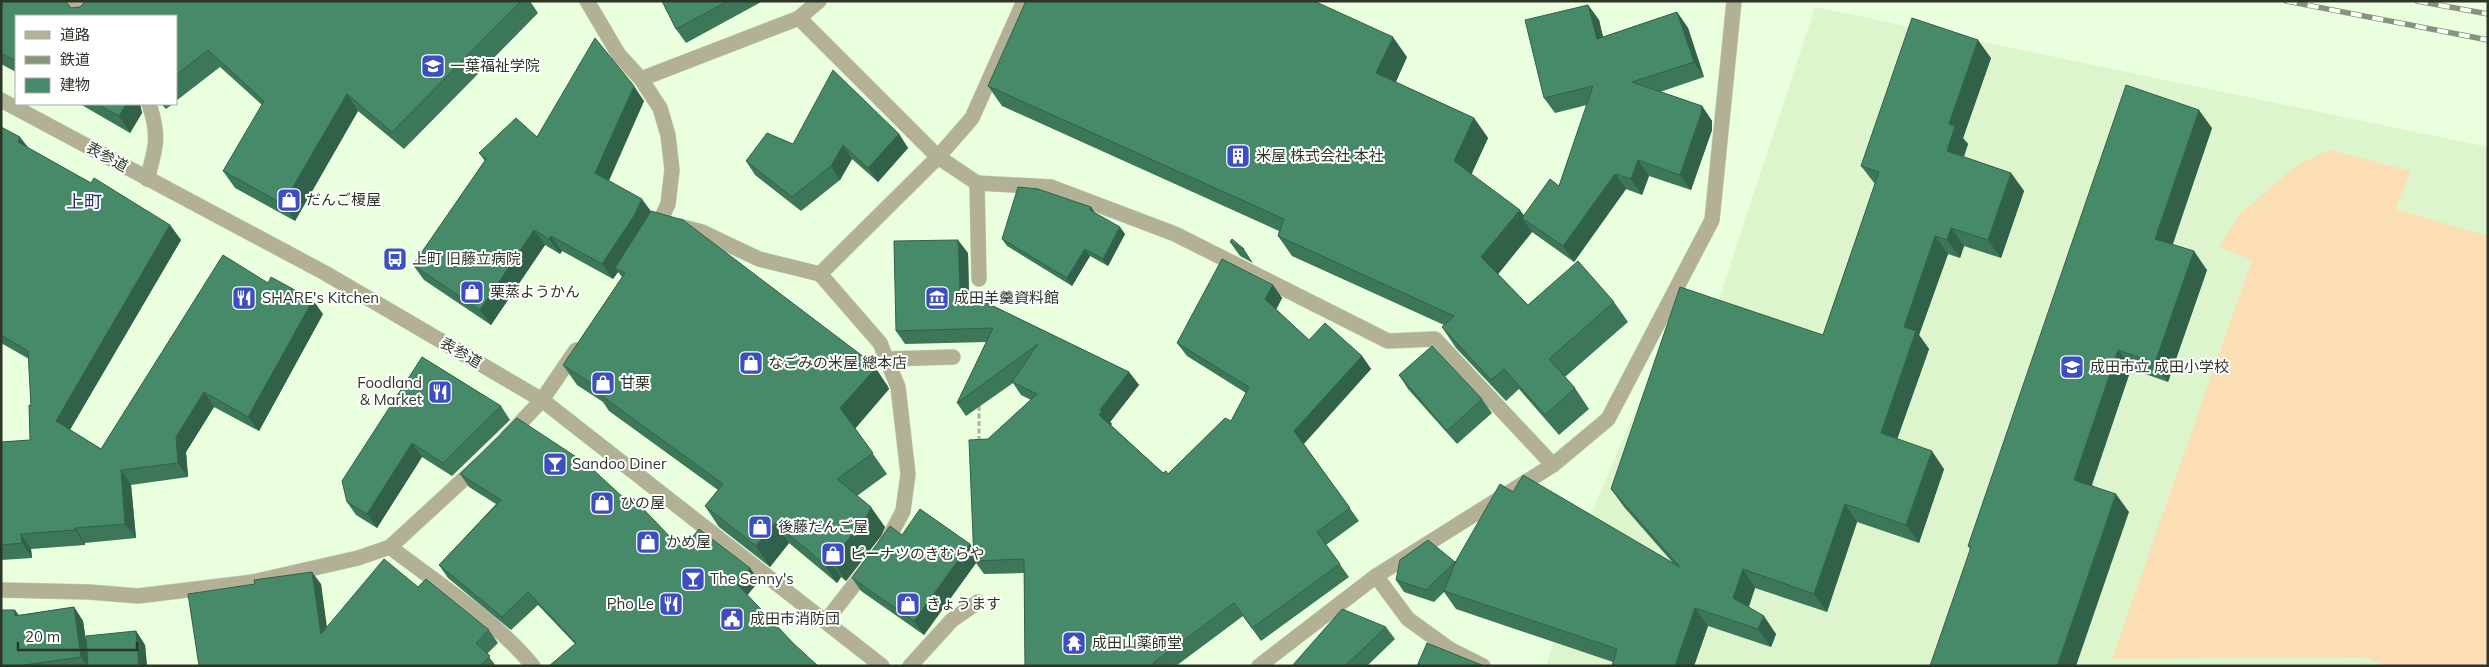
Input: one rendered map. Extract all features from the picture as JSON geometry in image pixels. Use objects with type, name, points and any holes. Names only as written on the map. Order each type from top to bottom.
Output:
[{"type":"street","points":[[76,1],[86,15]]},
{"type":"street","points":[[587,1],[619,55],[641,79],[660,108],[668,135],[672,170],[668,204],[661,221],[647,244]]},
{"type":"street","points":[[641,79],[799,18],[819,1]]},
{"type":"street","points":[[820,274],[938,157],[972,118],[1024,1]]},
{"type":"street","points":[[1259,666],[1376,576],[1553,465],[1608,419],[1712,220],[1734,1]]},
{"type":"street","points":[[799,18],[938,157],[977,183],[1051,187],[1175,234],[1388,341],[1435,339],[1553,465]]},
{"type":"street","name":"表参道","points":[[1,100],[325,273],[542,400],[882,666]]},
{"type":"street","points":[[146,179],[157,147],[156,123],[149,105]]},
{"type":"street","points":[[977,183],[979,279]]},
{"type":"street","points":[[661,221],[702,232],[759,259],[820,274],[880,344],[887,359],[898,387],[908,474],[903,511],[889,542],[826,621]]},
{"type":"street","points":[[500,445],[542,400],[586,334]]},
{"type":"street","points":[[887,359],[953,357]]},
{"type":"street","points":[[1,590],[89,592],[138,596],[253,582],[358,558],[390,547],[486,458]]},
{"type":"street","points":[[390,547],[466,605],[520,651],[533,666]]},
{"type":"street","points":[[1376,576],[1408,619],[1451,650],[1483,666]]},
{"type":"street","points":[[910,666],[952,620],[978,602]]},
{"type":"path","points":[[979,397],[979,446]]},
{"type":"shaded area","name":"成田市立 成田小学校","points":[[1815,7],[2488,147],[2488,666],[1546,666],[1589,518],[1686,301],[1719,299]]},
{"type":"shaded area","points":[[2329,150],[2411,171],[2395,209],[2488,236],[2488,666],[2387,666],[2365,657],[2112,659],[2252,260],[2219,247],[2241,213],[2297,165]]},
{"type":"building","points":[[1,1],[66,1],[71,8],[80,7],[84,1],[521,1],[392,132],[347,94],[283,204],[223,171],[264,101],[208,50],[178,73],[178,15],[15,15],[15,58],[14,60],[1,53]]},
{"type":"building","points":[[662,1],[728,1],[676,29]]},
{"type":"building","name":"米屋 株式会社 本社","points":[[1026,1],[1314,1],[1393,37],[1376,73],[1474,118],[1454,161],[1520,210],[1481,257],[1528,305],[1578,261],[1614,302],[1549,359],[1575,388],[1545,415],[1504,369],[1491,380],[1442,327],[1454,316],[1278,236],[1284,219],[988,86]]},
{"type":"building","points":[[1588,5],[1597,39],[1677,12],[1694,62],[1632,82],[1702,106],[1680,175],[1638,160],[1631,179],[1615,174],[1563,246],[1522,218],[1550,179],[1559,186],[1593,86],[1544,98],[1525,20]]},
{"type":"building","points":[[1912,18],[1978,40],[1949,124],[1955,126],[1947,151],[2011,173],[1988,240],[1951,228],[1947,240],[1935,236],[1904,327],[1916,331],[1881,433],[1932,451],[1906,525],[1845,504],[1814,594],[1743,569],[1733,598],[1764,616],[1758,629],[1695,608],[1675,666],[1612,666],[1617,649],[1444,591],[1456,561],[1500,484],[1513,492],[1523,475],[1680,567],[1611,489],[1680,287],[1823,335],[1879,172],[1861,166]]},
{"type":"building","points":[[595,38],[634,86],[595,173],[642,199],[634,216],[602,264],[551,236],[549,239],[534,230],[480,310],[413,265],[486,159],[479,153],[516,118],[537,137]]},
{"type":"building","points":[[833,70],[899,134],[868,168],[843,145],[831,166],[792,197],[746,161],[767,133],[793,144]]},
{"type":"building","points":[[2126,85],[2199,110],[2155,239],[2194,251],[2155,363],[2118,350],[2074,480],[2116,494],[2057,666],[1930,666],[1971,547],[1968,546]]},
{"type":"building","points":[[99,105],[125,105],[119,116]]},
{"type":"building","points":[[1,127],[20,137],[18,142],[91,183],[94,178],[170,225],[56,421],[101,449],[223,255],[268,283],[271,277],[313,300],[248,417],[204,392],[176,437],[178,463],[121,470],[125,524],[21,534],[22,543],[1,545],[1,442],[30,440],[29,405],[31,406],[28,351],[1,335]]},
{"type":"building","points":[[1018,187],[1038,189],[1091,207],[1090,210],[1120,227],[1103,259],[1085,249],[1067,278],[1002,239]]},
{"type":"building","points":[[651,211],[683,220],[873,364],[875,369],[840,408],[873,453],[837,479],[871,507],[867,516],[832,560],[827,557],[822,562],[775,523],[756,546],[705,506],[723,484],[595,391],[597,387],[563,365],[625,273],[615,268]]},
{"type":"building","points":[[1232,239],[1244,249],[1230,242]]},
{"type":"building","points":[[958,240],[960,290],[1129,372],[1100,410],[1102,411],[1099,415],[1163,473],[1166,471],[1168,474],[1225,418],[1231,421],[1249,387],[1177,343],[1222,259],[1273,285],[1265,299],[1309,340],[1325,323],[1362,356],[1294,431],[1350,508],[1317,532],[1340,564],[1252,628],[1234,603],[1153,663],[1158,666],[1025,666],[1024,559],[974,561],[969,440],[988,439],[1037,394],[1012,382],[1038,344],[957,403],[993,328],[896,331],[894,241]]},
{"type":"building","points":[[1432,346],[1482,399],[1447,431],[1399,375]]},
{"type":"building","points":[[422,357],[501,406],[443,463],[412,443],[367,514],[347,502],[342,481]]},
{"type":"building","points":[[517,418],[587,464],[627,501],[631,496],[674,541],[678,537],[686,545],[699,529],[750,568],[737,584],[794,644],[818,666],[549,666],[576,643],[528,592],[502,617],[439,565],[501,500],[460,474]]},
{"type":"building","points":[[920,509],[970,544],[914,621],[852,578],[890,526],[902,535]]},
{"type":"building","points":[[1428,540],[1455,562],[1426,590],[1396,580],[1400,560]]},
{"type":"building","points":[[384,559],[418,587],[426,579],[489,630],[476,643],[490,656],[480,666],[199,666],[188,594],[255,584],[254,580],[312,572],[321,634]]},
{"type":"building","points":[[74,607],[81,657],[17,666],[1,666],[1,610],[15,610],[15,616]]},
{"type":"building","points":[[1342,609],[1386,627],[1345,666],[1292,666]]},
{"type":"building","points":[[136,631],[139,666],[88,666],[86,636]]},
{"type":"building","points":[[1427,643],[1484,666],[1417,666]]},
{"type":"railway","points":[[2286,1],[2488,40]]},
{"type":"railway","points":[[2417,1],[2488,14]]},
{"type":"place","name":"一葉福祉学院","points":[[433,66]]},
{"type":"place","name":"米屋 株式会社 本社","points":[[1238,156]]},
{"type":"place","name":"だんご榎屋","points":[[289,200]]},
{"type":"place","name":"上町 旧藤立病院","points":[[395,259]]},
{"type":"place","name":"栗蒸ようかん","points":[[472,292]]},
{"type":"place","name":"SHARE's Kitchen","points":[[244,298]]},
{"type":"place","name":"成田羊羹資料館","points":[[937,298]]},
{"type":"place","name":"なごみの米屋 總本店","points":[[751,363]]},
{"type":"place","name":"成田市立 成田小学校","points":[[2072,367]]},
{"type":"place","name":"甘栗","points":[[603,383]]},
{"type":"place","name":"Foodland & Market","points":[[440,392]]},
{"type":"place","name":"Sandoo Diner","points":[[555,464]]},
{"type":"place","name":"ひの屋","points":[[602,503]]},
{"type":"place","name":"後藤だんご屋","points":[[760,527]]},
{"type":"place","name":"かめ屋","points":[[648,542]]},
{"type":"place","name":"ピーナツのきむらや","points":[[833,554]]},
{"type":"place","name":"The Senny's","points":[[693,579]]},
{"type":"place","name":"Pho Le","points":[[671,604]]},
{"type":"place","name":"きょうます","points":[[908,604]]},
{"type":"place","name":"成田市消防団","points":[[732,619]]},
{"type":"place","name":"成田山薬師堂","points":[[1074,643]]},
{"type":"district","name":"上町","points":[[84,202]]}]
